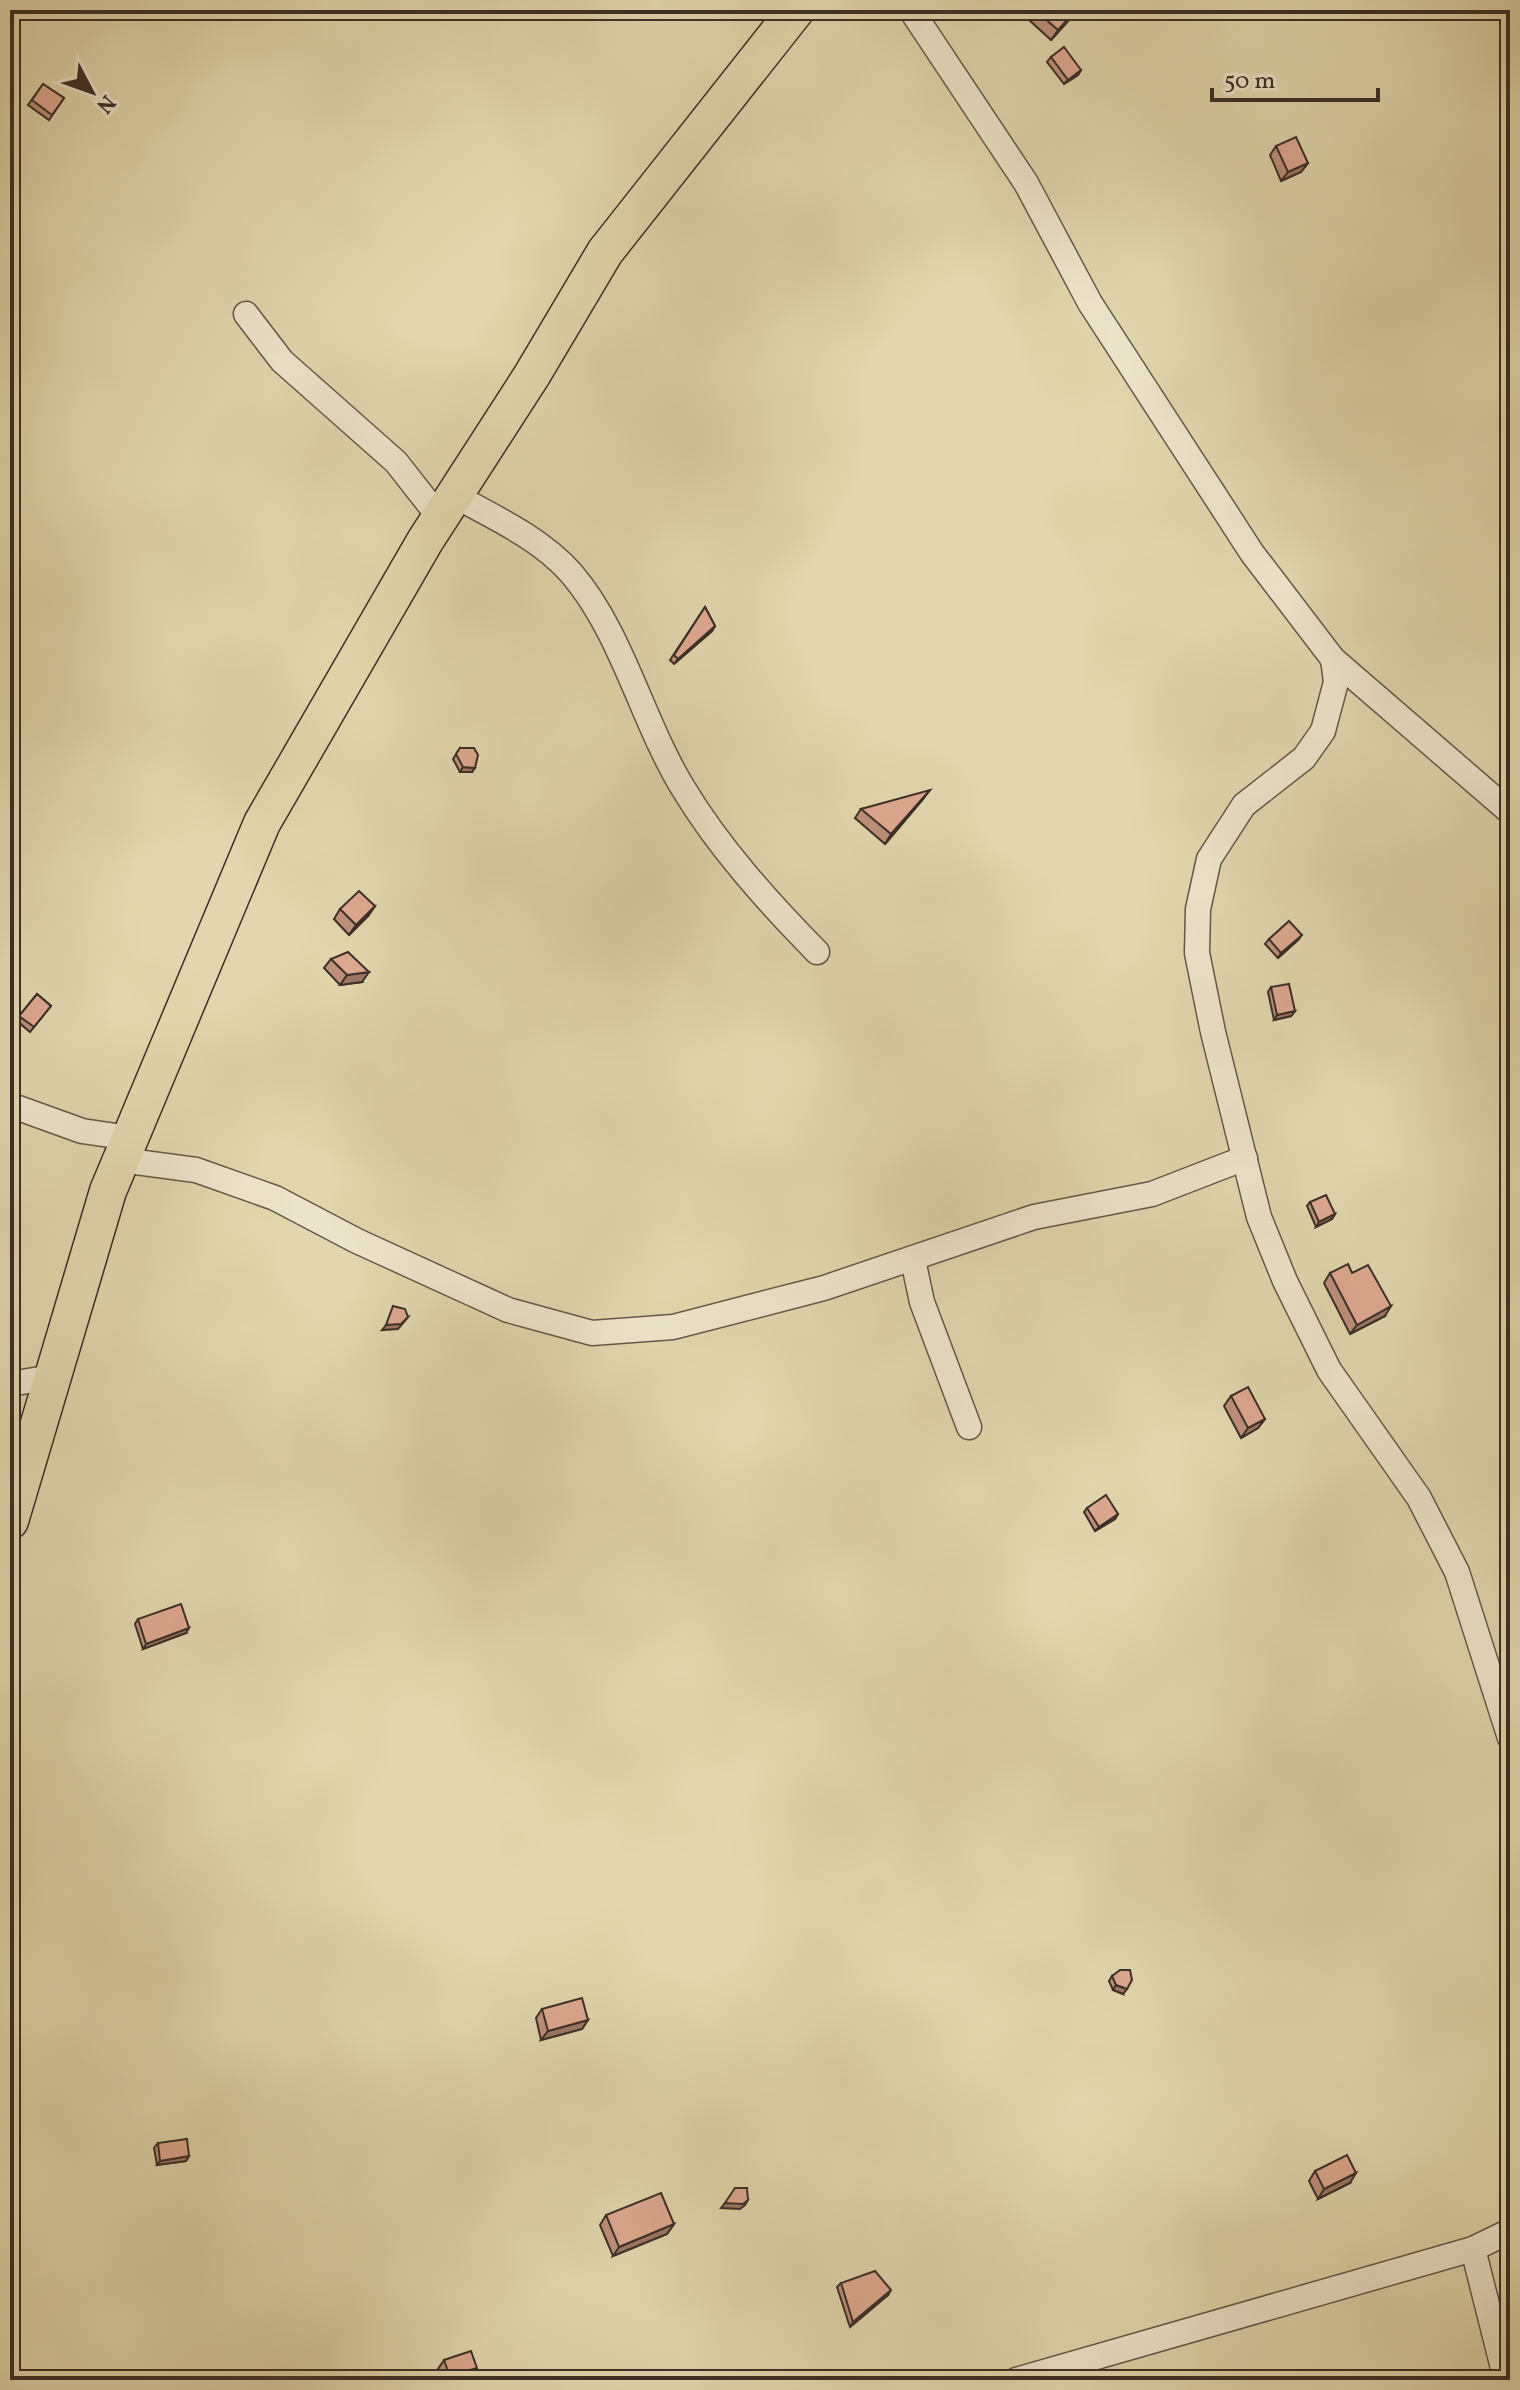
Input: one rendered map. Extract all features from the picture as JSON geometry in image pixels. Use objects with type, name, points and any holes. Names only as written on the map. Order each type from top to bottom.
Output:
[{"type":"highway","points":[[10,1521],[108,1191],[262,823],[448,507],[605,252],[796,10]]},
{"type":"street","points":[[911,10],[1026,183],[1090,303],[1252,553],[1333,659],[1510,812]]},
{"type":"street","points":[[246,314],[282,361],[448,507],[503,521],[569,571],[608,633],[656,740],[684,791],[749,877],[817,952]]},
{"type":"street","points":[[1333,659],[1336,682],[1323,731],[1304,758],[1244,805],[1209,859],[1198,909],[1197,953],[1259,1217],[1329,1370],[1419,1498],[1457,1572],[1510,1738]]},
{"type":"street","points":[[10,1105],[125,1149],[275,1198],[357,1241],[508,1310],[592,1333],[673,1327],[824,1288],[1034,1217],[1152,1194],[1245,1158]]},
{"type":"street","points":[[913,1260],[922,1302],[969,1427]]},
{"type":"street","points":[[10,1384],[52,1377]]},
{"type":"street","points":[[1016,2380],[1061,2374],[1473,2249],[1510,2231]]},
{"type":"street","points":[[1473,2249],[1506,2380]]},
{"type":"building","points":[[1035,10],[1076,10],[1058,30]]},
{"type":"building","points":[[1064,47],[1081,70],[1068,80],[1051,57]]},
{"type":"building","points":[[43,84],[64,98],[52,115],[32,100]]},
{"type":"building","points":[[1296,137],[1308,163],[1288,172],[1276,146]]},
{"type":"building","points":[[705,607],[715,626],[678,659],[674,655]]},
{"type":"building","points":[[460,748],[474,748],[478,755],[475,768],[463,767],[456,754]]},
{"type":"building","points":[[930,790],[891,834],[861,809]]},
{"type":"building","points":[[359,891],[375,906],[356,925],[340,909]]},
{"type":"building","points":[[1289,921],[1302,935],[1281,953],[1269,939]]},
{"type":"building","points":[[348,952],[369,972],[347,975],[331,959]]},
{"type":"building","points":[[1289,984],[1295,1011],[1277,1015],[1271,987]]},
{"type":"building","points":[[37,994],[51,1006],[34,1027],[19,1016]]},
{"type":"building","points":[[1326,1195],[1335,1214],[1319,1222],[1310,1202]]},
{"type":"building","points":[[1348,1264],[1352,1273],[1368,1265],[1391,1306],[1357,1325],[1330,1273]]},
{"type":"building","points":[[393,1306],[405,1309],[408,1317],[401,1324],[386,1325]]},
{"type":"building","points":[[1248,1387],[1265,1419],[1248,1428],[1231,1396]]},
{"type":"building","points":[[1106,1495],[1118,1514],[1099,1527],[1087,1508]]},
{"type":"building","points":[[181,1604],[189,1628],[146,1644],[138,1619]]},
{"type":"building","points":[[1120,1970],[1130,1970],[1132,1980],[1127,1989],[1116,1985],[1112,1976]]},
{"type":"building","points":[[582,1998],[588,2020],[548,2031],[542,2009]]},
{"type":"building","points":[[187,2139],[189,2156],[160,2161],[158,2143]]},
{"type":"building","points":[[1347,2155],[1356,2173],[1324,2189],[1315,2171]]},
{"type":"building","points":[[735,2188],[747,2188],[748,2200],[743,2204],[725,2203]]},
{"type":"building","points":[[661,2193],[674,2224],[619,2247],[606,2215]]},
{"type":"building","points":[[875,2271],[891,2290],[853,2322],[841,2283]]},
{"type":"building","points":[[471,2351],[477,2368],[470,2370],[473,2380],[451,2380],[444,2360]]}]
